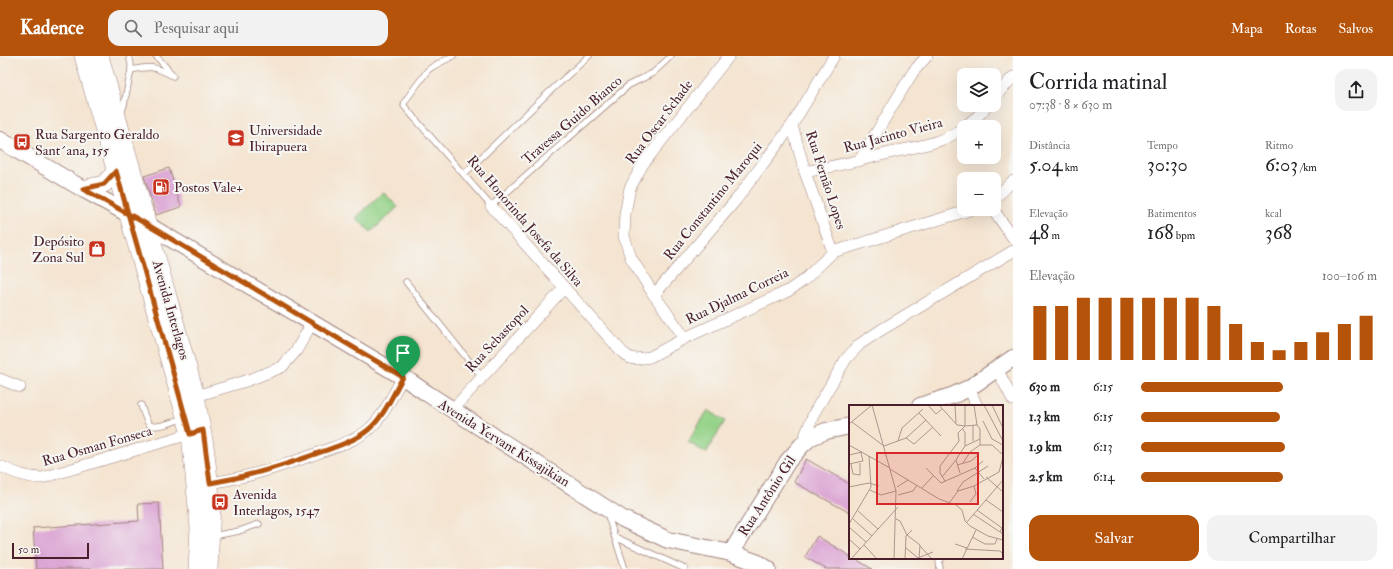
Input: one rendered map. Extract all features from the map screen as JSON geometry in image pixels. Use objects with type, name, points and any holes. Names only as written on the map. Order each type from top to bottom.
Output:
[{"type":"main road","name":"Avenida Interlagos","points":[[83,56],[186,417],[197,432],[210,483],[212,504],[209,569]]},
{"type":"main road","name":"Avenida Interlagos","points":[[100,56],[196,396],[199,528],[197,569]]},
{"type":"main road","name":"Avenida Yervant Kissajikian","points":[[0,140],[148,225],[403,377],[623,519],[668,540],[731,552],[758,563],[768,569]]},
{"type":"main road","points":[[83,189],[104,184],[116,171]]},
{"type":"main road","points":[[923,405],[954,395],[969,388],[1013,358]]},
{"type":"main road","name":"Rua Antônio Gil","points":[[731,552],[788,461],[802,445],[812,437],[826,431],[849,426]]},
{"type":"street","name":"Rua Fernão Lopes","points":[[833,252],[805,172],[792,125],[834,56]]},
{"type":"street","points":[[859,161],[910,78],[927,56]]},
{"type":"street","name":"Rua Oscar Schade","points":[[685,338],[654,295],[631,258],[624,236],[625,214],[630,188],[643,164],[726,57]]},
{"type":"street","points":[[1001,90],[1013,77]]},
{"type":"street","name":"Rua Jacinto Vieira","points":[[973,120],[982,112]]},
{"type":"street","name":"Rua Constantino Maroqui","points":[[654,295],[736,200],[792,125]]},
{"type":"street","name":"Rua Jacinto Vieira","points":[[805,172],[929,144],[957,131]]},
{"type":"street","points":[[1001,192],[1013,181]]},
{"type":"street","name":"Rua Honorinda Josefa da Silva","points":[[491,206],[622,353]]},
{"type":"street","name":"Rua Djalma Correia","points":[[622,353],[630,358],[642,359],[650,357],[685,338],[788,291],[804,280],[833,252],[957,214]]},
{"type":"street","points":[[998,216],[1013,238]]},
{"type":"street","points":[[802,445],[814,413],[846,359],[860,344],[1013,251]]},
{"type":"street","name":"Rua Sebastopol","points":[[452,410],[564,288]]},
{"type":"street","points":[[196,396],[249,380],[282,367],[296,351],[312,323]]},
{"type":"street","points":[[997,369],[1013,400]]},
{"type":"street","points":[[210,483],[246,476],[287,464],[357,437],[367,431],[374,424],[403,377]]},
{"type":"street","points":[[0,379],[20,387]]},
{"type":"street","points":[[969,388],[977,405]]},
{"type":"street","name":"Rua Osman Fonseca","points":[[0,466],[22,476],[42,478],[197,432]]},
{"type":"lane","points":[[118,122],[124,105],[131,70],[132,64],[129,56]]},
{"type":"lane","points":[[131,70],[154,67],[173,76],[156,56]]},
{"type":"lane","name":"Rua Honorinda Josefa da Silva","points":[[453,56],[428,70],[405,101],[404,106],[491,206]]},
{"type":"lane","points":[[464,174],[589,56]]},
{"type":"lane","name":"Travessa Guido Bianco","points":[[491,206],[629,85],[653,74],[671,56]]},
{"type":"lane","points":[[406,282],[482,377]]},
{"type":"lane","points":[[141,405],[148,424],[151,427],[156,427],[186,417]]},
{"type":"lane","points":[[605,507],[625,569]]},
{"type":"lane","points":[[210,536],[239,531],[259,524]]},
{"type":"lane","points":[[615,537],[685,569]]},
{"type":"lane","points":[[940,569],[939,561],[941,559]]},
{"type":"green space","points":[[383,192],[398,207],[371,232],[356,218]]},
{"type":"green space","points":[[708,410],[725,421],[706,453],[688,442]]},
{"type":"building","name":"Postos Vale+","points":[[169,168],[181,207],[156,215],[144,176]]},
{"type":"building","points":[[806,459],[849,483],[849,512],[794,482]]},
{"type":"building","points":[[159,503],[163,569],[36,569],[33,528],[139,521],[138,504]]},
{"type":"building","points":[[817,536],[849,555],[849,559],[856,559],[872,569],[826,569],[805,557]]},
{"type":"place","name":"Universidade Ibirapuera","points":[[236,138]]},
{"type":"place","name":"Rua Sargento Geraldo Sant´ana, 155","points":[[22,142]]},
{"type":"place","name":"Postos Vale+","points":[[161,187]]},
{"type":"place","name":"Depósito Zona Sul","points":[[97,249]]},
{"type":"place","name":"Avenida Interlagos, 1547","points":[[220,502]]},
{"type":"route","points":[[403,377],[141,221],[128,214],[83,189],[104,184],[116,171],[128,214],[149,286],[190,434],[203,430],[210,483],[246,476],[287,464],[357,437],[367,431],[374,424],[403,377]]}]
